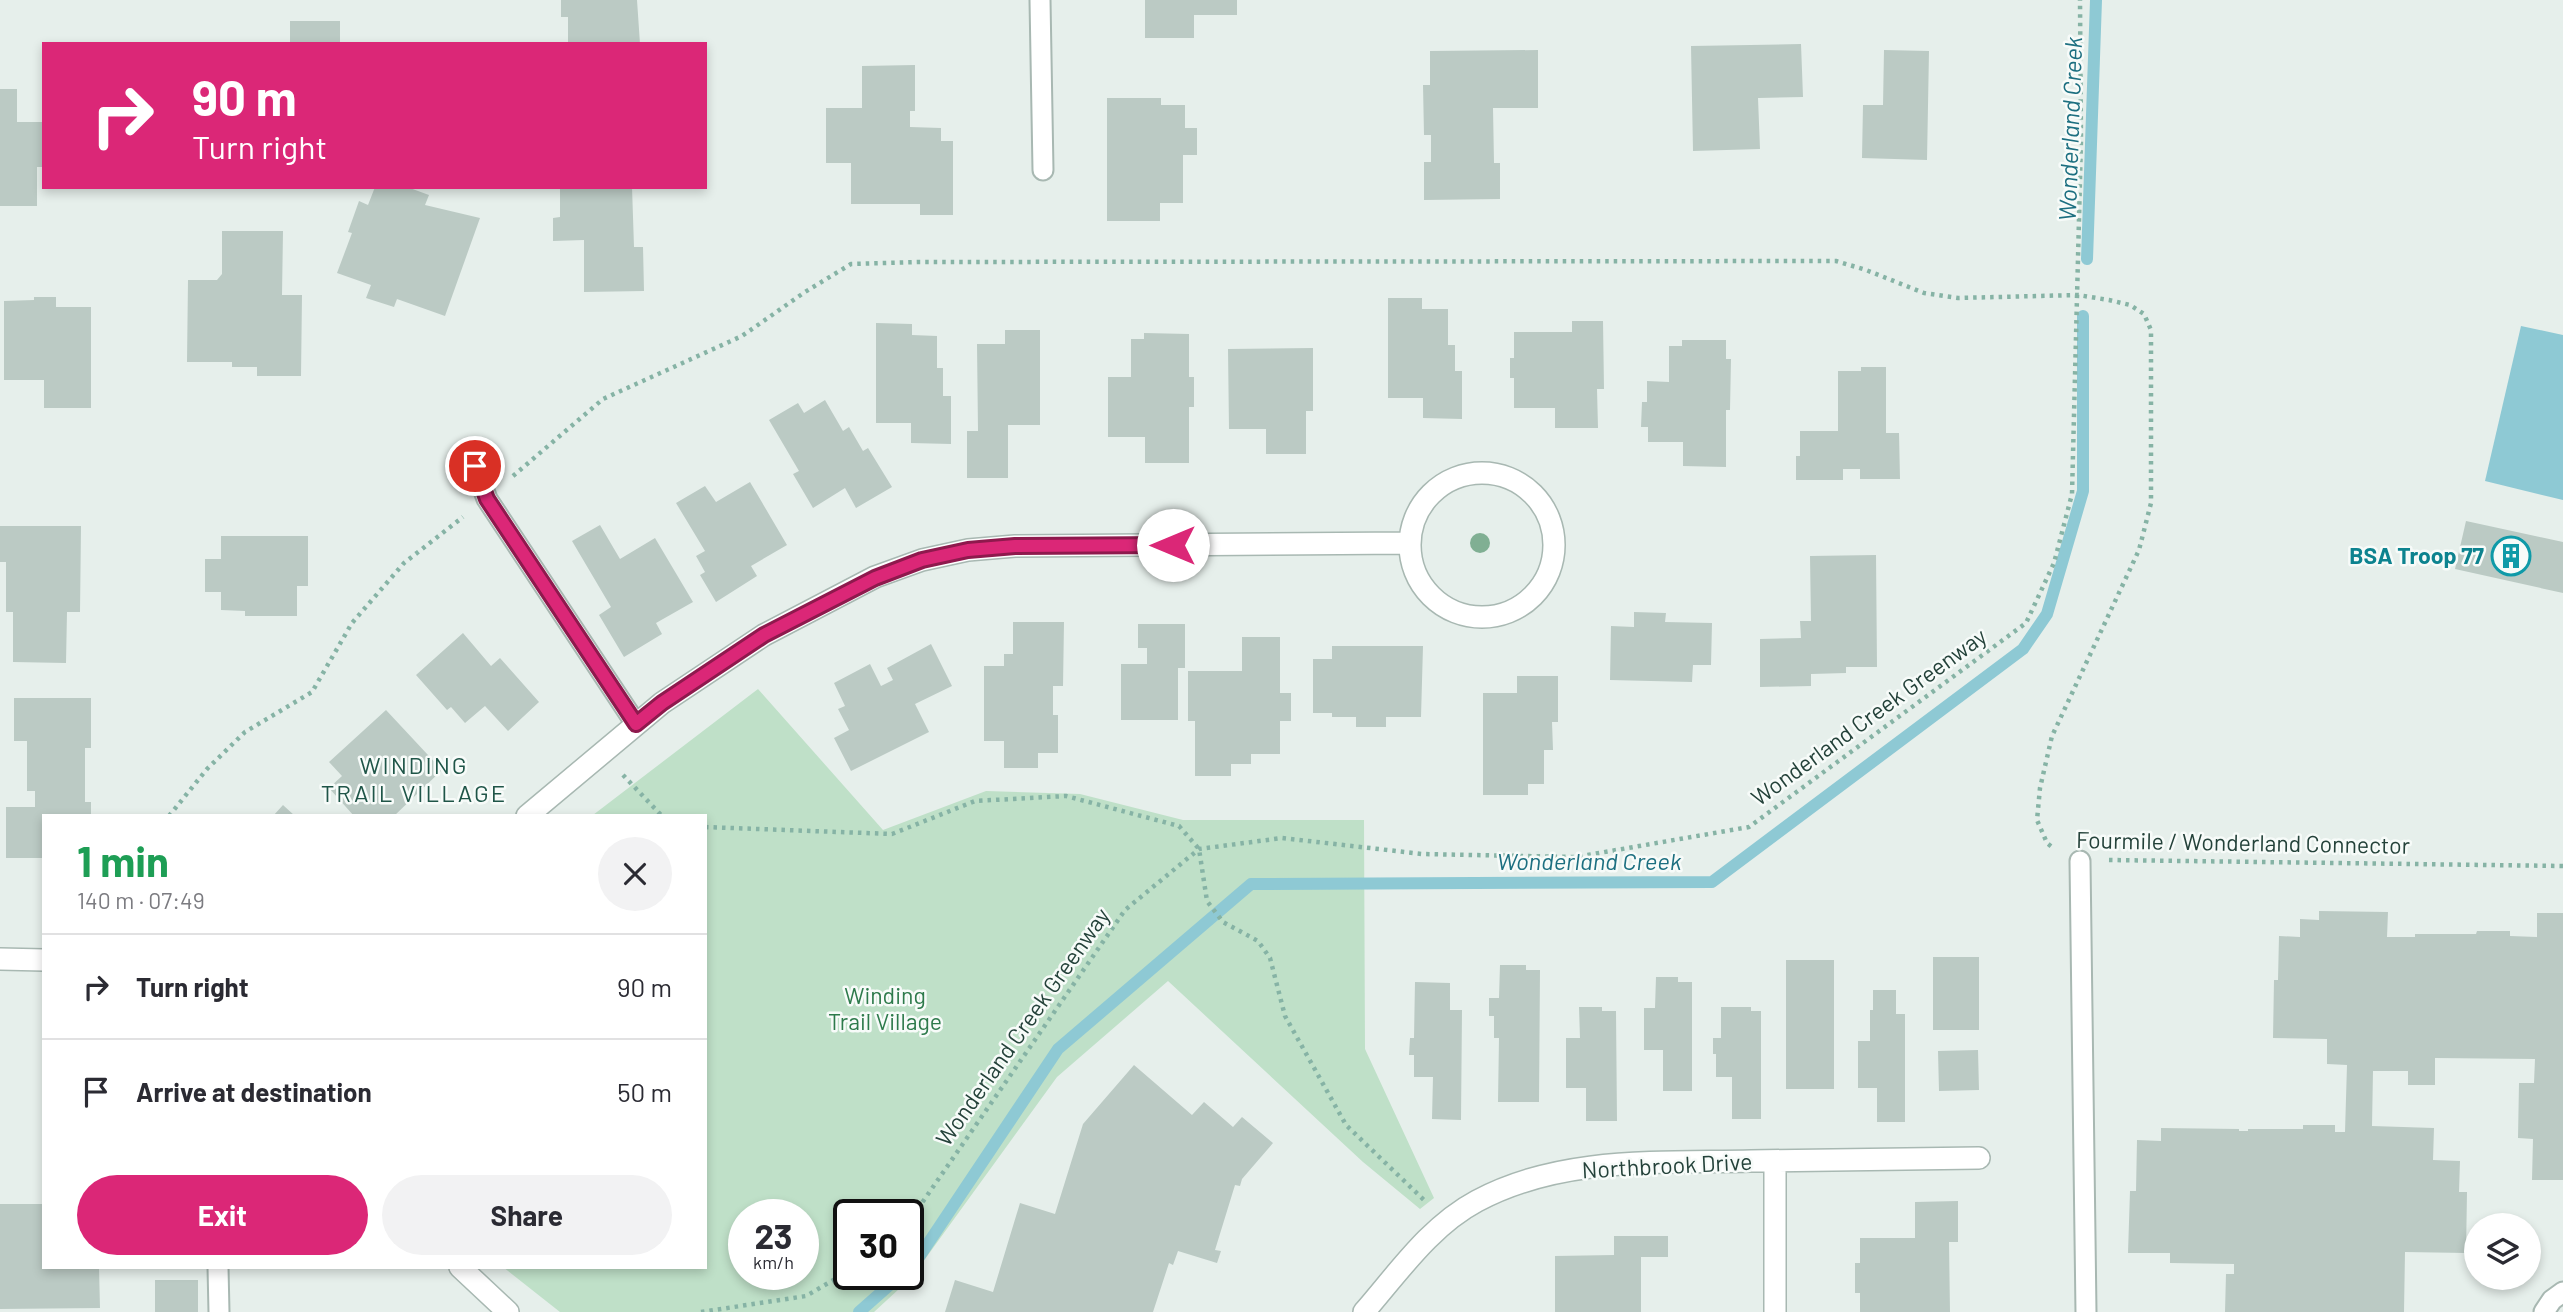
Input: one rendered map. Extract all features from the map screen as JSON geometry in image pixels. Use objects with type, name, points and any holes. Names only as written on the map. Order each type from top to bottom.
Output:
[{"type":"street","points":[[1468,473],[1500,474],[1530,488],[1550,515],[1556,540],[1548,579],[1527,604],[1497,617],[1465,616],[1435,601],[1415,575],[1409,543],[1418,512],[1438,486],[1468,473]]},
{"type":"street","points":[[529,814],[662,703],[764,635],[875,578],[922,560],[968,550],[1015,546],[1409,543]]},
{"type":"street","points":[[0,959],[42,960]]},
{"type":"street","name":"Northbrook Drive","points":[[1364,1312],[1430,1236],[1447,1222],[1476,1202],[1540,1176],[1607,1164],[1979,1158]]},
{"type":"street","points":[[1775,1161],[1775,1312]]},
{"type":"street","points":[[462,1269],[509,1312]]},
{"type":"lane","points":[[1040,0],[1043,170]]},
{"type":"lane","points":[[475,466],[487,499],[636,724]]},
{"type":"lane","points":[[2080,861],[2086,1312]]},
{"type":"lane","points":[[219,1269],[219,1312]]},
{"type":"lane","points":[[2544,1312],[2552,1300],[2563,1292]]},
{"type":"path","name":"Wonderland Creek Greenway","points":[[924,1200],[1125,910],[1199,849],[1282,838],[1422,854],[1576,857],[1749,827],[2026,623],[2054,563],[2072,494],[2081,140],[2080,0]]},
{"type":"path","name":"Fourmile / Wonderland Connector","points":[[171,814],[207,769],[245,732],[312,691],[352,623],[404,564],[487,499],[603,399],[743,337],[805,292],[851,264],[1836,261],[1924,293],[1958,298],[2078,295],[2130,305],[2144,314],[2151,330],[2151,503],[2139,550],[2052,736],[2040,788],[2037,820],[2047,843],[2073,862],[2563,866]]},
{"type":"path","points":[[603,754],[660,814]]},
{"type":"path","points":[[707,827],[892,834],[975,801],[1066,796],[1179,825],[1199,849],[1206,901],[1223,922],[1258,941],[1270,958],[1285,1016],[1346,1125],[1447,1222]]},
{"type":"path","points":[[701,1312],[806,1296],[833,1280]]},
{"type":"green space","name":"Winding Trail Village","points":[[758,689],[883,830],[986,791],[1080,794],[1183,820],[1364,820],[1365,1049],[1434,1198],[1420,1209],[1363,1162],[1168,981],[1057,1077],[924,1260],[924,1199],[833,1199],[833,1290],[898,1290],[874,1312],[560,1312],[506,1269],[707,1269],[707,814],[594,814]]},
{"type":"water","points":[[2521,326],[2563,335],[2563,500],[2485,481]]},
{"type":"building","points":[[561,0],[637,0],[640,42],[568,42],[568,17],[561,17]]},
{"type":"building","points":[[1145,0],[1237,0],[1237,15],[1194,15],[1194,38],[1145,38]]},
{"type":"building","points":[[290,21],[340,21],[340,42],[290,42]]},
{"type":"building","points":[[1801,44],[1803,97],[1758,98],[1760,149],[1693,151],[1691,46]]},
{"type":"building","points":[[1538,50],[1538,108],[1493,108],[1494,163],[1500,163],[1500,199],[1424,200],[1424,162],[1431,162],[1431,135],[1424,135],[1423,85],[1430,85],[1430,51]]},
{"type":"building","points":[[1884,50],[1929,51],[1927,160],[1862,158],[1863,105],[1883,105]]},
{"type":"building","points":[[915,65],[915,111],[910,111],[910,127],[941,128],[941,141],[953,141],[953,215],[920,215],[920,204],[851,204],[851,163],[826,163],[826,108],[862,108],[862,66]]},
{"type":"building","points":[[0,89],[17,89],[17,122],[42,122],[42,167],[37,167],[37,206],[0,206]]},
{"type":"building","points":[[1107,98],[1161,98],[1161,105],[1185,105],[1185,128],[1197,128],[1197,155],[1183,155],[1183,203],[1160,203],[1160,221],[1107,221]]},
{"type":"building","points":[[374,189],[412,189],[429,195],[425,205],[480,218],[445,316],[397,299],[394,307],[366,298],[371,285],[337,273],[352,233],[348,232],[359,201],[368,205]]},
{"type":"building","points":[[560,189],[632,189],[634,247],[643,247],[644,291],[584,292],[584,240],[553,241],[553,218],[560,217]]},
{"type":"building","points":[[222,231],[283,231],[282,295],[302,295],[301,376],[257,376],[257,367],[232,367],[232,362],[187,362],[188,280],[217,280],[222,274]]},
{"type":"building","points":[[34,297],[56,297],[56,307],[91,307],[91,408],[44,408],[44,380],[4,380],[4,301],[34,300]]},
{"type":"building","points":[[1388,298],[1422,298],[1422,309],[1448,309],[1448,345],[1455,345],[1455,371],[1462,371],[1462,419],[1423,418],[1423,398],[1388,398]]},
{"type":"building","points":[[1572,321],[1603,321],[1604,389],[1597,389],[1598,428],[1555,428],[1555,408],[1514,408],[1514,378],[1510,378],[1510,358],[1514,358],[1514,332],[1572,332]]},
{"type":"building","points":[[876,323],[912,324],[912,335],[937,336],[937,368],[943,368],[943,396],[951,396],[951,444],[911,443],[911,423],[876,423]]},
{"type":"building","points":[[1005,330],[1040,330],[1040,425],[1008,425],[1008,478],[967,478],[967,431],[978,431],[977,344],[1005,344]]},
{"type":"building","points":[[1144,333],[1189,334],[1189,377],[1194,377],[1194,407],[1189,407],[1189,463],[1145,463],[1145,437],[1108,437],[1108,377],[1131,377],[1131,339],[1144,339]]},
{"type":"building","points":[[1682,340],[1726,340],[1726,359],[1731,359],[1730,410],[1726,410],[1726,467],[1683,466],[1683,442],[1648,442],[1648,427],[1641,427],[1642,402],[1647,402],[1647,381],[1669,382],[1669,346],[1682,346]]},
{"type":"building","points":[[1313,348],[1313,411],[1306,411],[1306,454],[1266,454],[1266,429],[1229,429],[1228,349]]},
{"type":"building","points":[[1861,367],[1886,367],[1886,433],[1899,433],[1900,479],[1860,479],[1860,469],[1843,469],[1843,480],[1796,480],[1800,431],[1838,431],[1838,371],[1861,371]]},
{"type":"building","points":[[825,400],[843,431],[849,427],[863,451],[868,448],[892,487],[856,508],[845,488],[813,508],[793,474],[799,471],[769,420],[798,403],[804,413]]},
{"type":"building","points":[[750,482],[787,545],[751,566],[757,576],[716,602],[700,575],[705,572],[696,556],[705,551],[676,503],[705,486],[716,502]]},
{"type":"building","name":"BSA Troop 77","points":[[2466,521],[2563,542],[2563,593],[2455,569]]},
{"type":"building","points":[[600,525],[620,559],[655,538],[693,602],[656,623],[662,634],[624,657],[599,615],[611,607],[572,541]]},
{"type":"building","points":[[0,526],[81,526],[80,612],[67,612],[66,663],[13,662],[13,612],[6,612],[6,562],[0,562]]},
{"type":"building","points":[[221,536],[308,536],[308,586],[297,586],[297,616],[245,616],[245,611],[221,610],[221,592],[205,592],[205,559],[221,559]]},
{"type":"building","points":[[1876,555],[1877,667],[1846,667],[1846,673],[1811,674],[1811,686],[1760,687],[1760,639],[1801,638],[1800,621],[1811,621],[1810,556]]},
{"type":"building","points":[[1634,612],[1666,613],[1665,622],[1712,623],[1711,665],[1693,665],[1692,682],[1610,680],[1611,626],[1634,627]]},
{"type":"building","points":[[1013,622],[1064,622],[1063,686],[1053,686],[1053,715],[1058,715],[1058,753],[1038,753],[1038,768],[1004,768],[1004,741],[984,741],[984,666],[1004,666],[1004,654],[1013,654]]},
{"type":"building","points":[[1138,624],[1185,624],[1185,668],[1178,668],[1178,720],[1121,720],[1121,664],[1147,664],[1147,648],[1138,648]]},
{"type":"building","points":[[463,633],[491,666],[500,658],[539,702],[508,731],[485,706],[465,723],[451,707],[447,710],[416,675]]},
{"type":"building","points":[[1242,637],[1280,637],[1280,693],[1291,693],[1291,721],[1280,721],[1280,754],[1251,754],[1251,764],[1231,764],[1231,776],[1195,776],[1195,721],[1188,721],[1188,671],[1242,671]]},
{"type":"building","points":[[931,644],[952,686],[915,704],[929,732],[851,771],[834,738],[849,730],[838,709],[845,706],[834,683],[870,664],[881,686],[893,680],[887,668]]},
{"type":"building","points":[[1332,646],[1423,646],[1421,717],[1386,717],[1386,727],[1356,727],[1356,717],[1332,717],[1332,713],[1313,713],[1313,659],[1332,659]]},
{"type":"building","points":[[1517,676],[1558,676],[1558,722],[1552,722],[1553,750],[1544,750],[1544,784],[1528,784],[1528,795],[1483,795],[1483,693],[1517,693]]},
{"type":"building","points":[[14,698],[91,698],[91,748],[85,748],[85,802],[91,802],[91,814],[42,814],[42,858],[6,858],[6,807],[35,807],[35,791],[27,791],[27,741],[14,741]]},
{"type":"building","points":[[386,710],[442,770],[396,814],[352,814],[329,788],[342,776],[329,762]]},
{"type":"building","points":[[283,805],[293,814],[275,814]]},
{"type":"building","points":[[2319,911],[2388,912],[2387,937],[2510,931],[2510,936],[2537,937],[2537,913],[2563,913],[2563,1180],[2532,1180],[2533,1139],[2518,1138],[2519,1083],[2534,1083],[2535,1059],[2435,1058],[2435,1085],[2408,1085],[2408,1071],[2373,1071],[2372,1126],[2434,1128],[2433,1160],[2460,1161],[2459,1192],[2467,1192],[2464,1253],[2405,1252],[2404,1312],[2225,1312],[2226,1274],[2234,1274],[2234,1264],[2170,1263],[2170,1253],[2128,1253],[2130,1191],[2136,1191],[2137,1140],[2161,1141],[2161,1128],[2248,1131],[2303,1129],[2303,1125],[2335,1125],[2335,1132],[2345,1132],[2347,1065],[2327,1064],[2327,1039],[2273,1038],[2274,980],[2278,980],[2279,936],[2300,937],[2300,919],[2319,920]]},
{"type":"building","points":[[1933,957],[1979,957],[1979,1030],[1933,1030]]},
{"type":"building","points":[[1786,960],[1834,960],[1834,1089],[1786,1089]]},
{"type":"building","points":[[1500,965],[1526,965],[1526,970],[1540,970],[1539,1102],[1498,1102],[1499,1038],[1494,1038],[1494,1016],[1489,1016],[1489,998],[1499,998]]},
{"type":"building","points":[[1656,977],[1678,977],[1678,982],[1692,982],[1692,1091],[1663,1091],[1663,1050],[1644,1050],[1644,1008],[1655,1008]]},
{"type":"building","points":[[1415,982],[1450,983],[1450,1010],[1462,1010],[1461,1120],[1432,1119],[1433,1077],[1414,1077],[1414,1055],[1409,1055],[1410,1038],[1414,1038]]},
{"type":"building","points":[[1873,990],[1896,990],[1896,1014],[1905,1014],[1905,1122],[1877,1122],[1877,1088],[1858,1088],[1858,1041],[1870,1041]]},
{"type":"building","points":[[1579,1007],[1602,1007],[1602,1011],[1616,1011],[1617,1121],[1586,1121],[1586,1088],[1566,1088],[1566,1038],[1580,1038]]},
{"type":"building","points":[[1721,1007],[1751,1007],[1751,1011],[1761,1011],[1761,1119],[1732,1119],[1732,1077],[1716,1077],[1713,1038],[1721,1038]]},
{"type":"building","points":[[1978,1050],[1979,1090],[1939,1091],[1938,1051]]},
{"type":"building","points":[[1134,1065],[1192,1115],[1204,1102],[1233,1127],[1242,1117],[1273,1143],[1242,1179],[1240,1186],[1235,1185],[1215,1250],[1221,1251],[1217,1263],[1178,1251],[1173,1265],[1169,1263],[1153,1312],[945,1312],[955,1280],[993,1292],[1020,1203],[1055,1214],[1083,1124]]},
{"type":"building","points":[[1958,1201],[1958,1242],[1949,1242],[1950,1312],[1860,1312],[1860,1293],[1855,1293],[1855,1263],[1860,1263],[1860,1238],[1915,1238],[1915,1202]]},
{"type":"building","points":[[0,1204],[42,1204],[42,1269],[99,1269],[100,1308],[0,1309]]},
{"type":"building","points":[[1614,1236],[1668,1236],[1668,1257],[1641,1257],[1641,1312],[1555,1312],[1555,1256],[1614,1255]]},
{"type":"building","points":[[155,1280],[198,1280],[198,1312],[155,1312]]},
{"type":"waterway","name":"Wonderland Creek","points":[[2087,259],[2096,0]]},
{"type":"waterway","name":"Wonderland Creek","points":[[924,1250],[1058,1049],[1251,884],[1712,882],[2023,649],[2047,614],[2083,491],[2083,316]]},
{"type":"waterway","name":"Wonderland Creek","points":[[859,1312],[884,1290]]},
{"type":"place","name":"BSA Troop 77","points":[[2511,556]]},
{"type":"district","name":"WINDING TRAIL VILLAGE","points":[[414,780]]},
{"type":"route","points":[[475,466],[487,499],[636,724],[662,703],[764,635],[875,578],[922,560],[968,550],[1015,546],[1173,545]]}]
